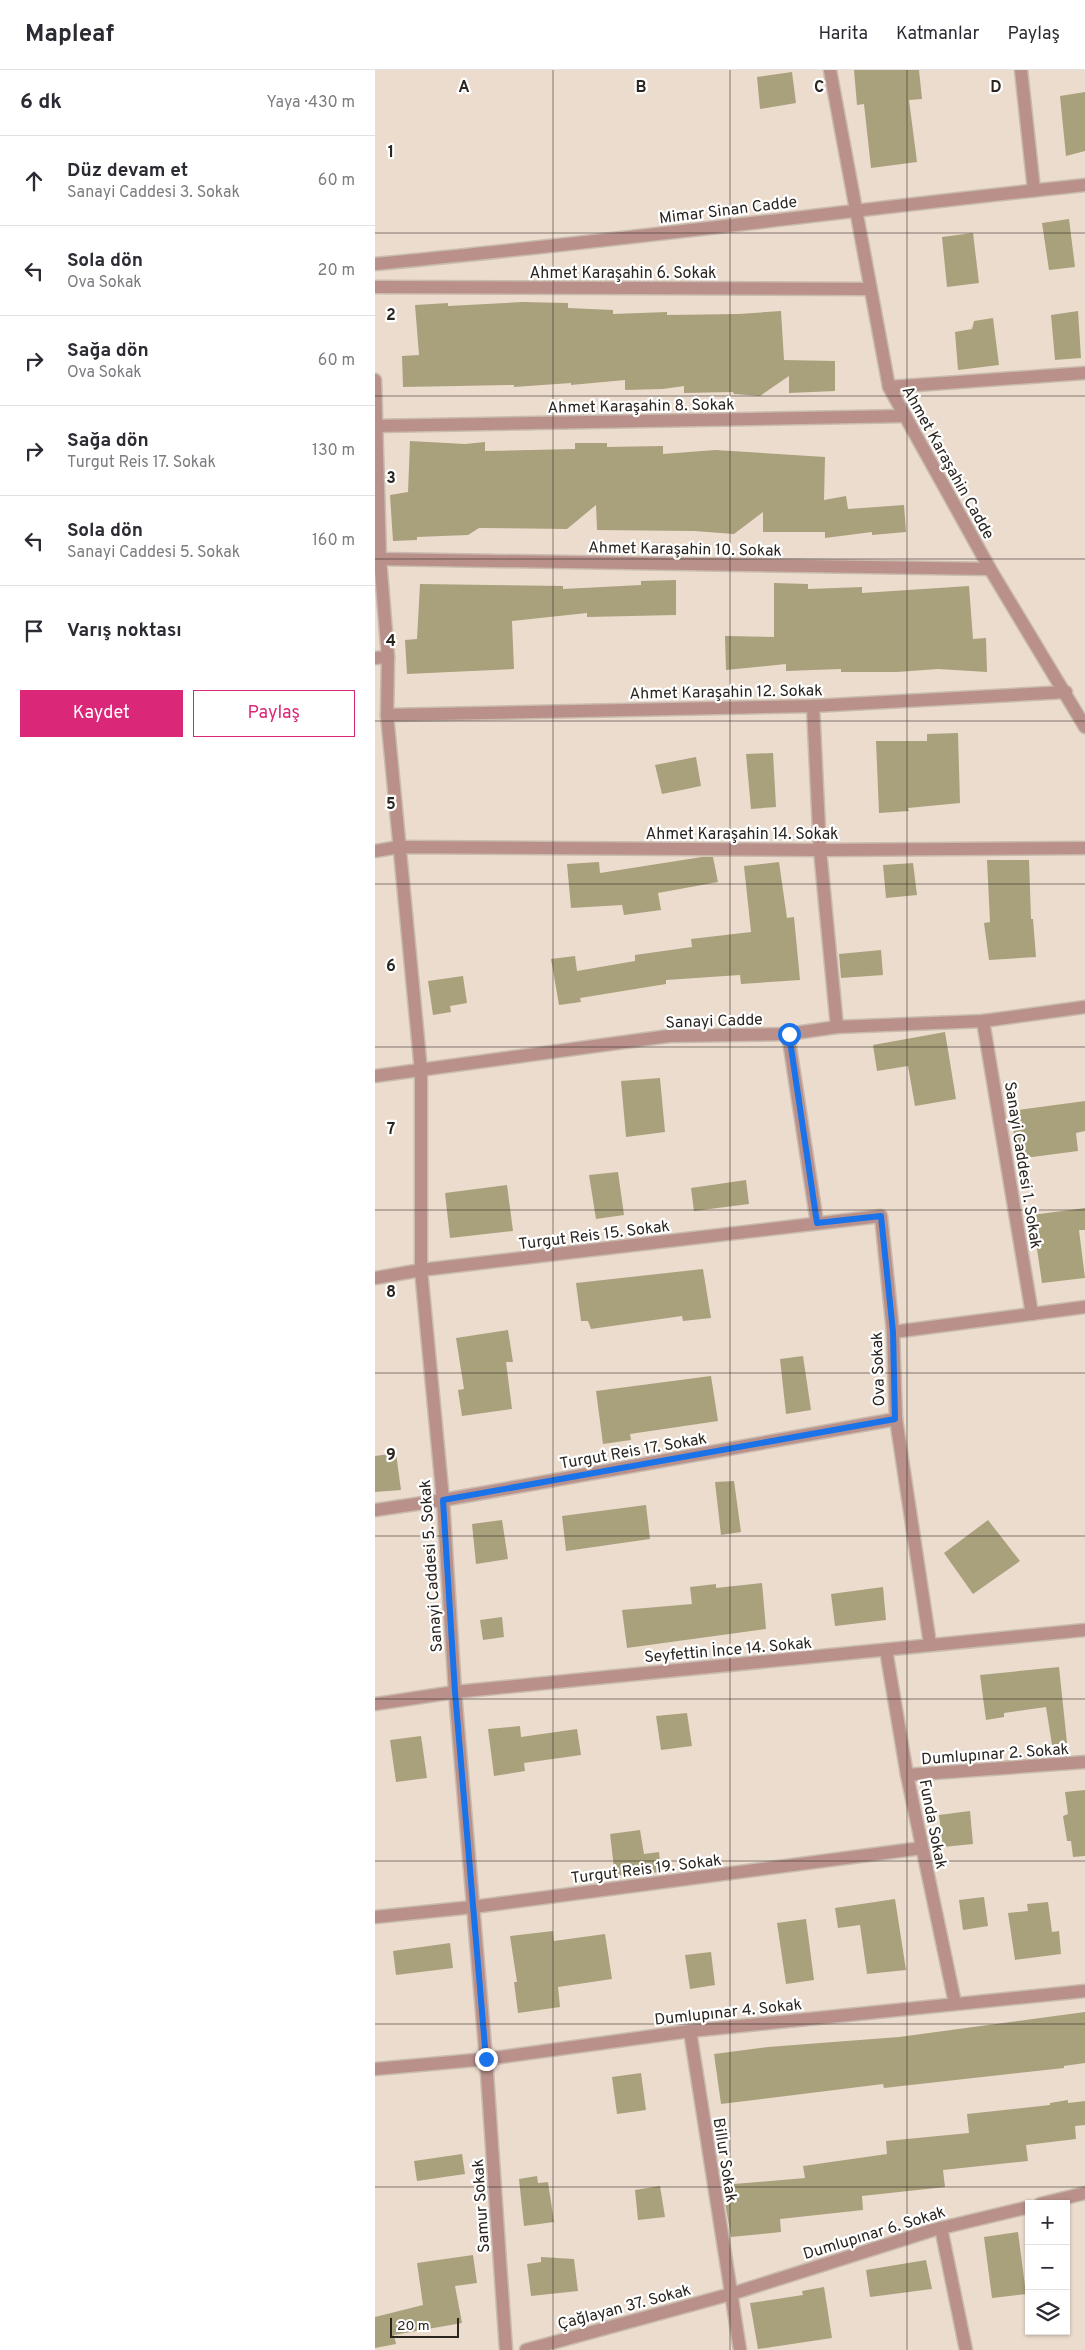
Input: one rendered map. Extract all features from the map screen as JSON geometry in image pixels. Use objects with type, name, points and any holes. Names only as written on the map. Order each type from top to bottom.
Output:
[{"type":"street","name":"Ahmet Karaşahin Cadde","points":[[830,70],[889,387],[990,569],[1066,692],[1085,727]]},
{"type":"street","points":[[1021,70],[1033,190]]},
{"type":"street","name":"Mimar Sinan Cadde","points":[[375,264],[514,251],[855,210],[1085,185]]},
{"type":"street","name":"Ahmet Karaşahin 6. Sokak","points":[[375,287],[870,290]]},
{"type":"street","points":[[889,387],[1085,373]]},
{"type":"street","name":"Sanayi Caddesi 5. Sokak","points":[[375,380],[380,559],[388,657],[387,715],[421,1071],[421,1270],[443,1500],[455,1692],[486,2059]]},
{"type":"street","name":"Ahmet Karaşahin 8. Sokak","points":[[376,426],[905,416]]},
{"type":"street","name":"Ahmet Karaşahin 10. Sokak","points":[[380,559],[990,569]]},
{"type":"street","points":[[375,658],[388,657]]},
{"type":"street","name":"Ahmet Karaşahin 12. Sokak","points":[[387,715],[813,706],[1066,692]]},
{"type":"street","points":[[813,706],[821,850],[837,1027]]},
{"type":"street","name":"Ahmet Karaşahin 14. Sokak","points":[[375,851],[399,846],[821,850],[1085,848]]},
{"type":"street","name":"Sanayi Cadde","points":[[375,1076],[669,1036],[789,1034],[837,1027],[983,1021],[1085,1007]]},
{"type":"street","name":"Sanayi Caddesi 1. Sokak","points":[[983,1021],[1032,1314]]},
{"type":"street","points":[[789,1034],[817,1223]]},
{"type":"street","name":"Ova Sokak","points":[[817,1223],[881,1216],[893,1332],[895,1419],[930,1644]]},
{"type":"street","name":"Turgut Reis 15. Sokak","points":[[375,1278],[421,1270],[817,1223]]},
{"type":"street","points":[[893,1332],[1085,1307]]},
{"type":"street","name":"Turgut Reis 17. Sokak","points":[[375,1510],[443,1500],[895,1419]]},
{"type":"street","name":"Seyfettin İnce 14. Sokak","points":[[375,1704],[455,1692],[1085,1630]]},
{"type":"street","name":"Funda Sokak","points":[[886,1650],[907,1775],[955,2003]]},
{"type":"street","name":"Dumlupınar 2. Sokak","points":[[907,1775],[1085,1762]]},
{"type":"street","name":"Turgut Reis 19. Sokak","points":[[375,1917],[922,1848]]},
{"type":"street","name":"Dumlupınar 4. Sokak","points":[[375,2069],[486,2059],[690,2031],[1085,1991]]},
{"type":"street","name":"Billur Sokak","points":[[690,2031],[740,2350]]},
{"type":"street","name":"Samur Sokak","points":[[486,2059],[506,2350]]},
{"type":"street","points":[[1057,2200],[1085,2193]]},
{"type":"street","name":"Dumlupınar 6. Sokak","points":[[731,2294],[941,2228],[1025,2208]]},
{"type":"street","points":[[941,2228],[966,2350]]},
{"type":"street","name":"Çağlayan 37. Sokak","points":[[526,2350],[731,2294]]},
{"type":"building","points":[[854,70],[919,70],[922,99],[909,100],[917,162],[871,168],[864,104],[857,105]]},
{"type":"building","points":[[792,72],[796,103],[760,109],[757,77]]},
{"type":"building","points":[[1085,92],[1085,151],[1066,156],[1060,96]]},
{"type":"building","points":[[1069,219],[1075,267],[1049,270],[1042,223]]},
{"type":"building","points":[[973,233],[979,283],[947,287],[942,237]]},
{"type":"building","points":[[522,302],[568,303],[568,308],[613,310],[613,314],[667,312],[667,315],[739,314],[781,311],[784,360],[835,361],[835,391],[789,393],[789,376],[760,396],[734,394],[733,392],[684,393],[684,386],[663,389],[625,390],[625,380],[571,385],[571,383],[514,387],[514,385],[403,387],[402,356],[419,355],[415,305],[448,303],[448,306]]},
{"type":"building","points":[[1078,311],[1081,358],[1055,360],[1051,315]]},
{"type":"building","points":[[993,318],[999,365],[958,370],[955,332],[972,329],[974,321]]},
{"type":"building","points":[[410,441],[465,444],[485,442],[485,451],[575,449],[575,443],[607,443],[607,447],[663,446],[663,454],[715,450],[825,457],[824,500],[846,496],[848,509],[904,505],[906,532],[872,535],[872,532],[825,538],[825,532],[763,532],[763,512],[734,534],[694,531],[597,530],[596,505],[567,529],[479,528],[468,535],[417,537],[417,540],[393,541],[390,495],[408,492]]},
{"type":"building","points":[[676,580],[676,615],[587,617],[587,613],[512,621],[514,669],[407,674],[405,640],[417,639],[420,584],[563,586],[563,589],[641,585],[641,581]]},
{"type":"building","points":[[774,583],[808,584],[808,589],[862,587],[862,593],[969,586],[973,639],[986,638],[987,672],[938,669],[897,672],[841,672],[841,669],[786,671],[786,664],[726,670],[725,636],[774,637]]},
{"type":"building","points":[[958,733],[960,803],[908,808],[909,811],[879,813],[876,741],[927,741],[927,734]]},
{"type":"building","points":[[773,753],[776,807],[751,809],[746,754]]},
{"type":"building","points":[[696,757],[701,786],[662,794],[655,765]]},
{"type":"building","points":[[702,857],[713,857],[718,882],[658,893],[661,910],[624,915],[622,905],[571,908],[567,864],[599,862],[600,873]]},
{"type":"building","points":[[987,860],[1029,860],[1031,919],[1033,919],[1036,957],[989,960],[984,923],[990,922]]},
{"type":"building","points":[[779,862],[787,918],[794,917],[800,980],[741,984],[740,975],[666,980],[666,984],[580,998],[581,1002],[559,1005],[551,959],[575,956],[577,971],[635,961],[635,955],[692,947],[691,939],[751,932],[744,866]]},
{"type":"building","points":[[913,863],[917,895],[886,898],[883,865]]},
{"type":"building","points":[[881,950],[883,975],[841,978],[839,954]]},
{"type":"building","points":[[463,976],[467,1003],[450,1006],[451,1012],[433,1015],[428,981]]},
{"type":"building","points":[[945,1032],[956,1099],[915,1106],[908,1066],[877,1071],[873,1045]]},
{"type":"building","points":[[660,1078],[665,1132],[626,1137],[621,1081]]},
{"type":"building","points":[[1085,1101],[1085,1131],[1076,1133],[1078,1151],[1017,1159],[1011,1111]]},
{"type":"building","points":[[618,1172],[624,1215],[596,1219],[589,1175]]},
{"type":"building","points":[[746,1180],[749,1204],[694,1211],[691,1188]]},
{"type":"building","points":[[507,1185],[513,1231],[450,1238],[445,1193]]},
{"type":"building","points":[[1085,1208],[1085,1230],[1079,1230],[1085,1278],[1042,1283],[1032,1215]]},
{"type":"building","points":[[703,1269],[711,1318],[683,1321],[682,1316],[591,1329],[588,1321],[581,1321],[576,1283]]},
{"type":"building","points":[[508,1330],[513,1362],[506,1362],[512,1409],[462,1416],[458,1390],[464,1389],[456,1338]]},
{"type":"building","points":[[803,1356],[811,1410],[786,1414],[780,1359]]},
{"type":"building","points":[[711,1376],[718,1421],[630,1434],[631,1440],[603,1444],[596,1391]]},
{"type":"building","points":[[396,1453],[401,1490],[375,1492],[375,1456]]},
{"type":"building","points":[[734,1481],[741,1532],[721,1535],[715,1482]]},
{"type":"building","points":[[646,1505],[650,1539],[566,1551],[562,1516]]},
{"type":"building","points":[[502,1520],[508,1559],[476,1564],[472,1524]]},
{"type":"building","points":[[988,1520],[1020,1561],[973,1594],[944,1553]]},
{"type":"building","points":[[762,1583],[766,1629],[627,1648],[622,1610],[692,1604],[690,1587],[716,1584],[716,1588]]},
{"type":"building","points":[[883,1587],[886,1620],[835,1626],[831,1594]]},
{"type":"building","points":[[502,1617],[504,1637],[483,1640],[480,1620]]},
{"type":"building","points":[[1059,1667],[1067,1743],[1052,1745],[1046,1707],[1004,1713],[1004,1717],[986,1720],[980,1675]]},
{"type":"building","points":[[687,1713],[692,1746],[661,1750],[656,1716]]},
{"type":"building","points":[[520,1726],[521,1737],[577,1729],[581,1755],[524,1763],[525,1771],[494,1776],[488,1729]]},
{"type":"building","points":[[421,1736],[427,1778],[396,1782],[390,1740]]},
{"type":"building","points":[[1085,1790],[1085,1856],[1073,1857],[1071,1841],[1067,1841],[1063,1816],[1068,1814],[1065,1792]]},
{"type":"building","points":[[970,1811],[973,1844],[943,1847],[939,1815]]},
{"type":"building","points":[[640,1830],[644,1854],[659,1852],[661,1872],[615,1876],[610,1834]]},
{"type":"building","points":[[984,1897],[988,1926],[963,1930],[959,1900]]},
{"type":"building","points":[[895,1899],[906,1970],[867,1974],[860,1925],[838,1928],[835,1908]]},
{"type":"building","points":[[1048,1902],[1052,1932],[1059,1931],[1061,1954],[1015,1960],[1008,1913],[1028,1911],[1027,1904]]},
{"type":"building","points":[[806,1919],[814,1980],[786,1984],[777,1923]]},
{"type":"building","points":[[553,1931],[554,1941],[605,1934],[612,1979],[558,1987],[560,2007],[518,2013],[514,1982],[517,1982],[510,1936]]},
{"type":"building","points":[[450,1943],[453,1968],[396,1975],[393,1951]]},
{"type":"building","points":[[711,1952],[715,1985],[690,1989],[685,1955]]},
{"type":"building","points":[[1085,2012],[1085,2063],[1064,2066],[1064,2068],[884,2088],[883,2084],[721,2104],[714,2054],[768,2047],[899,2037]]},
{"type":"building","points":[[641,2073],[646,2110],[617,2114],[612,2077]]},
{"type":"building","points":[[1068,2100],[1068,2103],[1085,2101],[1085,2125],[1075,2126],[1076,2139],[1026,2145],[1028,2161],[943,2170],[945,2187],[862,2196],[863,2210],[780,2219],[781,2232],[731,2237],[722,2185],[805,2178],[803,2166],[887,2154],[886,2141],[969,2133],[967,2114],[1050,2105],[1050,2103]]},
{"type":"building","points":[[462,2154],[465,2174],[417,2181],[414,2161]]},
{"type":"building","points":[[537,2176],[538,2183],[548,2182],[554,2222],[524,2226],[519,2179]]},
{"type":"building","points":[[660,2186],[665,2217],[638,2220],[635,2190]]},
{"type":"building","points":[[1018,2232],[1025,2294],[992,2298],[984,2237]]},
{"type":"building","points":[[473,2255],[477,2283],[455,2286],[462,2323],[394,2335],[396,2344],[375,2348],[375,2317],[423,2305],[417,2263]]},
{"type":"building","points":[[541,2257],[574,2259],[578,2291],[531,2296],[527,2264],[541,2262]]},
{"type":"building","points":[[926,2260],[932,2289],[870,2297],[866,2270]]},
{"type":"building","points":[[824,2287],[832,2338],[758,2349],[750,2303],[803,2295],[802,2291]]},
{"type":"route","points":[[486,2059],[455,1692],[443,1500],[895,1419],[893,1332],[881,1216],[817,1223],[789,1034]]}]
